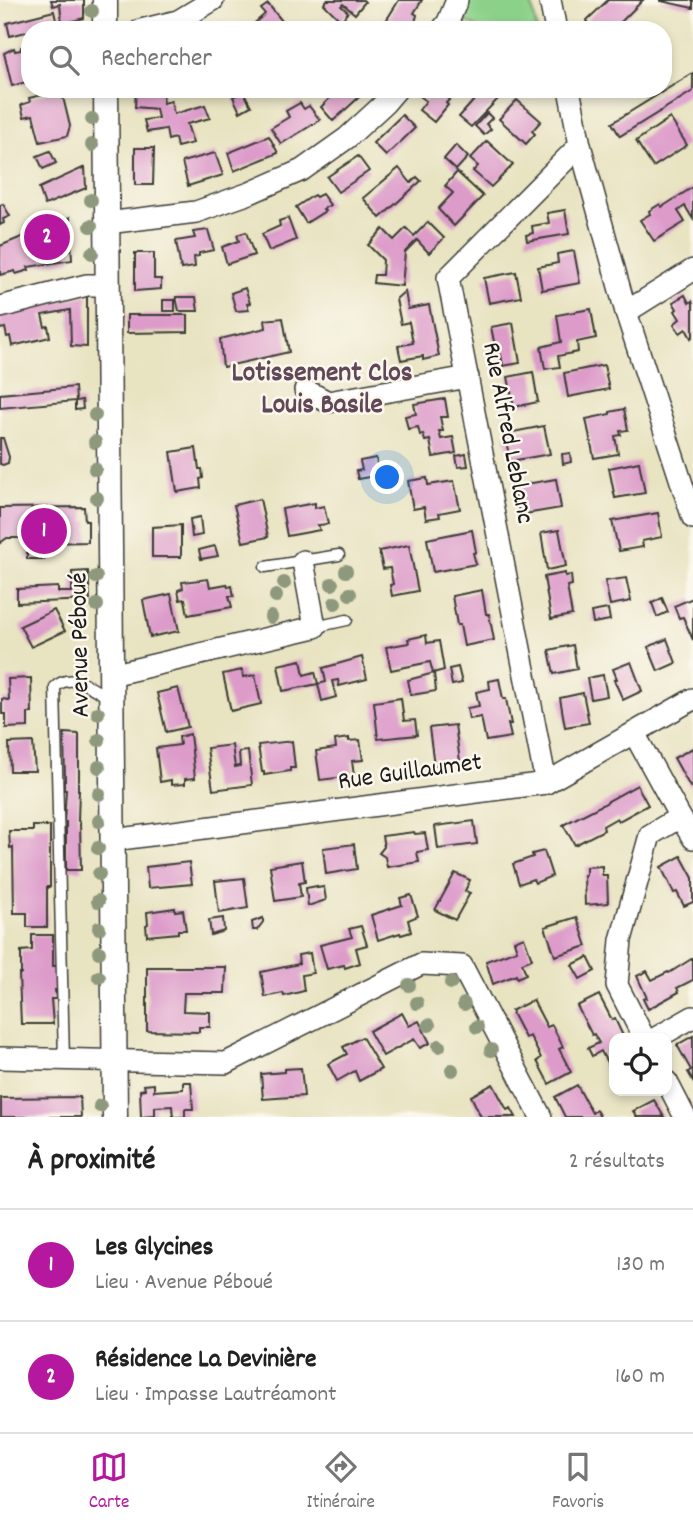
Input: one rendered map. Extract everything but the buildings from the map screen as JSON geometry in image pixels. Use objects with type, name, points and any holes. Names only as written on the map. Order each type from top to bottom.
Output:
[{"type":"street","points":[[105,0],[105,21]]},
{"type":"street","points":[[178,21],[213,0]]},
{"type":"street","points":[[447,21],[457,0]]},
{"type":"street","points":[[550,0],[554,21]]},
{"type":"street","name":"Avenue Péboué","points":[[106,98],[115,1117]]},
{"type":"street","points":[[107,223],[197,212],[302,170],[347,138],[389,98]]},
{"type":"street","points":[[571,98],[580,145],[626,312],[686,469],[693,518]]},
{"type":"street","name":"Rue Alfred Leblanc","points":[[546,783],[448,278],[580,145]]},
{"type":"street","points":[[626,312],[693,271]]},
{"type":"street","points":[[0,307],[87,285],[107,285]]},
{"type":"street","points":[[305,390],[328,402],[468,377]]},
{"type":"street","points":[[111,687],[315,627],[303,561]]},
{"type":"street","name":"Rue Guillaumet","points":[[113,840],[546,783],[693,699]]},
{"type":"street","points":[[635,733],[693,838]]},
{"type":"street","points":[[641,1033],[617,985],[621,940],[650,835],[681,817]]},
{"type":"street","points":[[0,1058],[226,1063],[421,964],[461,966],[541,1117]]},
{"type":"street","points":[[665,1033],[693,1017]]},
{"type":"street","points":[[672,1092],[685,1117]]},
{"type":"lane","points":[[265,567],[339,555]]},
{"type":"lane","points":[[315,627],[347,620]]},
{"type":"lane","points":[[65,1059],[55,687],[67,680],[111,687]]},
{"type":"green space","points":[[468,0],[531,0],[535,21],[465,21],[460,18]]},
{"type":"place","name":"Résidence La Devinière","points":[[47,237]]},
{"type":"place","name":"Les Glycines","points":[[44,531]]},
{"type":"district","name":"Lotissement Clos Louis Basile","points":[[322,391]]}]
